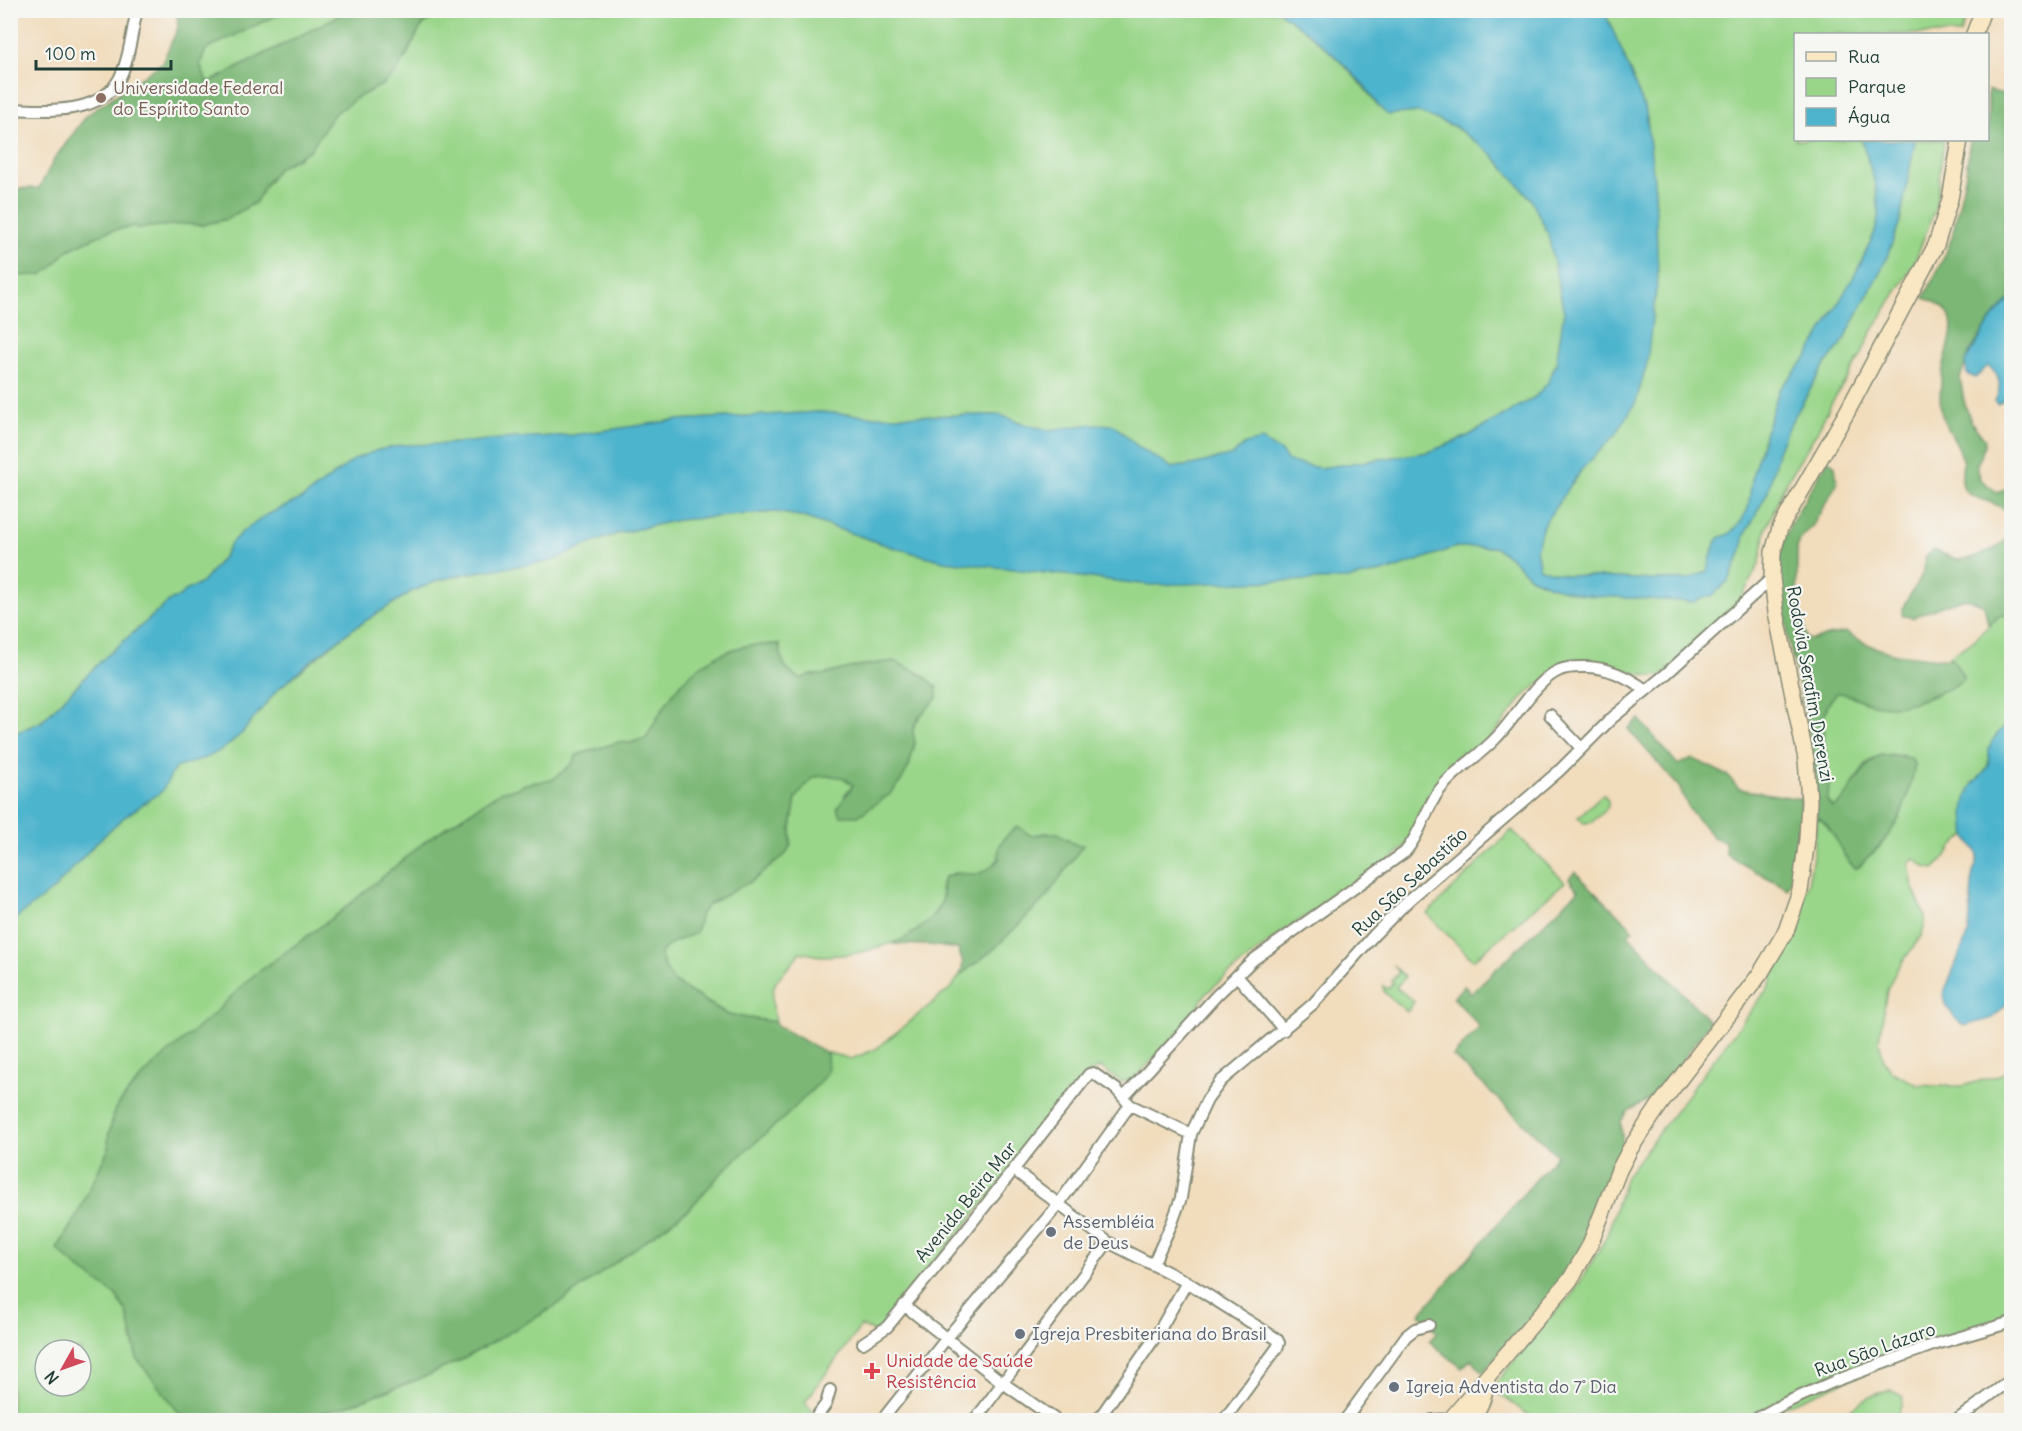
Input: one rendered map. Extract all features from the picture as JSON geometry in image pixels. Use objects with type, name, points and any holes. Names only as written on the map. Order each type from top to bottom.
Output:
[{"type":"main road","points":[[1974,33],[1983,10]]},
{"type":"main road","name":"Rodovia Serafim Derenzi","points":[[1456,1420],[1489,1374],[1570,1280],[1589,1248],[1619,1170],[1630,1149],[1659,1106],[1760,974],[1786,931],[1800,891],[1809,801],[1806,759],[1776,612],[1772,578],[1773,552],[1780,528],[1847,412],[1936,244],[1950,199],[1960,141]]},
{"type":"main road","points":[[1456,1420],[1478,1414],[1489,1374]]},
{"type":"street","points":[[10,109],[75,108],[93,102],[105,94],[113,87],[121,74],[137,10]]},
{"type":"street","name":"Rua São Sebastião","points":[[1153,1264],[1181,1198],[1191,1134],[1207,1100],[1221,1081],[1313,1005],[1374,935],[1409,900],[1559,771],[1612,718],[1772,578]]},
{"type":"street","points":[[882,1420],[1058,1205],[1127,1101],[1216,996],[1253,960],[1405,852],[1412,844],[1436,795],[1443,786],[1494,740],[1552,674],[1569,668],[1602,668],[1626,677],[1646,690]]},
{"type":"street","points":[[1550,716],[1581,748]]},
{"type":"street","points":[[1237,976],[1284,1030]]},
{"type":"street","name":"Avenida Beira Mar","points":[[863,1343],[887,1327],[1088,1075],[1093,1073],[1127,1101]]},
{"type":"street","points":[[1127,1101],[1191,1134]]},
{"type":"street","points":[[1014,1170],[1108,1242],[1187,1282],[1272,1336],[1279,1343],[1224,1420]]},
{"type":"street","points":[[975,1420],[1108,1242]]},
{"type":"street","points":[[1098,1420],[1158,1334],[1187,1282]]},
{"type":"street","points":[[904,1305],[1003,1383],[1056,1420]]},
{"type":"street","name":"Rua São Lázaro","points":[[1754,1420],[1785,1403],[1835,1381],[1934,1345],[2012,1322]]},
{"type":"street","points":[[1345,1420],[1406,1336],[1415,1329],[1429,1325]]},
{"type":"street","points":[[1957,1420],[2012,1380]]},
{"type":"street","points":[[814,1420],[826,1404],[830,1390]]},
{"type":"street","points":[[1432,1420],[1456,1420]]},
{"type":"green space","points":[[177,11],[286,11],[206,49],[200,64],[207,82],[348,11],[442,11],[435,14],[421,27],[396,73],[382,85],[358,97],[334,114],[310,150],[278,168],[256,202],[227,219],[202,225],[183,224],[137,228],[135,226],[109,231],[68,250],[41,275],[11,276],[11,189],[39,188],[55,158],[87,115],[162,63],[178,28]]},
{"type":"green space","points":[[286,11],[348,11],[206,83],[200,64],[206,49]]},
{"type":"green space","points":[[442,11],[1278,11],[1333,54],[1357,79],[1378,107],[1407,113],[1417,112],[1453,126],[1492,154],[1531,199],[1548,233],[1564,312],[1556,364],[1547,384],[1535,397],[1468,436],[1429,452],[1320,468],[1289,462],[1281,452],[1245,444],[1233,455],[1172,468],[1137,446],[1114,425],[1049,430],[1000,415],[871,416],[819,412],[677,420],[573,435],[445,444],[339,471],[303,498],[267,515],[242,532],[231,543],[224,556],[202,583],[170,601],[103,659],[41,722],[11,735],[11,276],[33,275],[51,268],[68,250],[109,231],[135,226],[137,228],[183,224],[202,225],[227,219],[256,202],[278,168],[300,157],[334,114],[358,97],[382,85],[406,57],[421,27],[435,14]]},
{"type":"green space","points":[[1604,11],[1971,11],[1960,33],[1794,33],[1794,141],[1862,141],[1876,187],[1879,214],[1875,232],[1857,271],[1808,356],[1779,390],[1753,473],[1748,509],[1740,523],[1729,534],[1719,538],[1714,546],[1707,572],[1687,580],[1566,575],[1540,569],[1536,550],[1543,525],[1582,469],[1652,319],[1658,278],[1655,190],[1646,112]]},
{"type":"green space","points":[[1989,90],[2011,96],[2011,298],[1993,317],[1969,353],[1960,378],[1971,422],[1985,440],[1977,464],[1980,479],[1998,493],[2011,486],[2011,517],[1999,506],[1966,492],[1963,486],[1960,452],[1945,423],[1940,405],[1941,379],[1952,331],[1951,322],[1944,308],[1924,298],[1952,237],[1966,173],[1970,141],[1989,141]]},
{"type":"green space","points":[[1915,141],[1944,141],[1936,206],[1914,264],[1871,333],[1861,356],[1783,488],[1766,529],[1760,562],[1739,602],[1662,676],[1648,676],[1594,662],[1569,659],[1524,696],[1488,741],[1448,774],[1406,845],[1383,867],[1286,929],[1219,982],[1205,995],[1189,1022],[1134,1079],[1122,1082],[1100,1067],[1086,1075],[1038,1138],[876,1333],[861,1326],[805,1402],[813,1412],[805,1420],[296,1420],[346,1406],[422,1378],[463,1359],[554,1307],[689,1209],[725,1169],[788,1114],[827,1054],[825,1052],[851,1059],[876,1049],[952,987],[960,975],[993,950],[1048,895],[1076,845],[1055,834],[1045,833],[1017,844],[985,872],[953,873],[941,884],[942,901],[929,922],[902,940],[862,952],[842,955],[820,956],[800,952],[774,986],[772,998],[775,1022],[729,1015],[674,982],[660,954],[674,942],[696,932],[701,913],[709,904],[753,880],[785,855],[791,844],[791,827],[796,798],[813,777],[839,777],[853,785],[844,795],[858,816],[890,794],[909,766],[915,743],[912,732],[914,726],[937,698],[910,669],[894,661],[858,666],[823,675],[809,675],[801,679],[787,669],[779,644],[741,647],[708,661],[683,681],[673,693],[646,738],[630,743],[619,742],[577,755],[572,764],[552,780],[525,784],[515,789],[502,791],[428,839],[339,913],[249,979],[213,1015],[154,1065],[115,1109],[108,1137],[109,1148],[76,1217],[57,1249],[116,1295],[127,1313],[137,1359],[180,1414],[191,1420],[11,1420],[10,922],[55,888],[94,845],[123,818],[162,791],[175,768],[242,733],[277,690],[354,628],[411,592],[439,580],[469,573],[552,561],[619,533],[678,520],[775,512],[800,516],[892,547],[944,561],[1348,579],[1391,570],[1456,547],[1495,547],[1510,557],[1530,577],[1583,595],[1634,597],[1713,595],[1729,580],[1741,553],[1745,535],[1768,491],[1778,451],[1787,429],[1825,364],[1841,345],[1885,262],[1900,221]]},
{"type":"green space","points":[[1828,460],[1835,466],[1837,483],[1813,525],[1801,538],[1797,548],[1797,589],[1806,637],[1810,640],[1845,632],[1891,653],[1950,658],[1953,659],[1964,678],[1950,688],[1908,704],[1882,706],[1847,694],[1837,693],[1828,704],[1823,730],[1829,788],[1827,801],[1832,807],[1839,804],[1867,766],[1881,755],[1911,758],[1915,765],[1901,815],[1880,846],[1855,868],[1844,856],[1829,828],[1817,817],[1816,778],[1807,721],[1788,638],[1779,565],[1781,548],[1790,525]]},
{"type":"green space","points":[[2011,528],[2011,616],[2001,615],[1988,624],[1984,605],[1964,599],[1953,601],[1912,618],[1902,615],[1906,602],[1918,583],[1925,557],[1934,550],[1959,560],[1971,558],[1996,548],[2005,541]]},
{"type":"green space","points":[[2001,615],[2011,616],[2011,722],[2002,729],[1989,755],[1984,773],[1973,783],[1964,811],[1968,835],[1955,845],[1934,869],[1925,867],[1915,859],[1909,864],[1913,887],[1925,917],[1925,924],[1922,935],[1897,969],[1887,990],[1879,1041],[1884,1061],[1892,1072],[1918,1085],[1963,1086],[2011,1071],[2011,1316],[1750,1420],[1536,1420],[1496,1392],[1489,1392],[1549,1318],[1571,1297],[1606,1238],[1626,1176],[1768,988],[1794,929],[1808,883],[1817,817],[1829,828],[1844,856],[1855,868],[1859,867],[1880,847],[1900,817],[1903,755],[1886,755],[1875,758],[1867,763],[1840,803],[1832,807],[1827,801],[1829,788],[1823,730],[1828,704],[1837,693],[1875,704],[1894,704],[1924,699],[1938,693],[1954,659],[1949,657],[1973,641]]},
{"type":"green space","points":[[779,644],[784,665],[790,673],[801,679],[809,675],[822,675],[858,666],[894,661],[923,675],[937,687],[937,698],[914,726],[915,743],[909,766],[901,781],[890,794],[858,816],[841,816],[837,809],[853,785],[839,777],[813,777],[796,798],[791,827],[791,844],[785,855],[753,880],[709,904],[701,913],[696,932],[674,942],[660,954],[674,982],[728,1015],[775,1022],[777,1026],[825,1052],[828,1071],[818,1084],[788,1114],[725,1169],[689,1209],[554,1307],[463,1359],[422,1378],[346,1406],[296,1420],[191,1420],[180,1414],[137,1359],[127,1313],[116,1295],[57,1249],[76,1217],[109,1148],[108,1138],[115,1109],[154,1065],[213,1015],[249,979],[339,913],[428,839],[502,791],[515,789],[525,784],[552,780],[572,764],[577,755],[619,742],[630,743],[646,738],[673,693],[683,681],[707,661],[741,647]]},
{"type":"green space","points":[[1639,719],[1678,765],[1692,758],[1727,775],[1739,789],[1801,799],[1799,845],[1788,889],[1726,855],[1725,841],[1713,837],[1689,809],[1679,787],[1628,729]]},
{"type":"green space","points":[[1603,794],[1608,801],[1608,807],[1592,822],[1584,823],[1578,817]]},
{"type":"green space","points":[[1018,826],[1030,835],[1058,833],[1076,845],[1083,845],[1048,895],[993,950],[960,975],[963,963],[958,949],[930,945],[892,944],[914,932],[934,915],[942,901],[944,877],[960,873],[983,872],[999,859],[999,848],[1003,840]]},
{"type":"green space","points":[[1512,830],[1565,882],[1473,960],[1427,914]]},
{"type":"green space","points":[[1575,872],[1633,929],[1628,935],[1710,1022],[1657,1095],[1628,1111],[1621,1121],[1623,1149],[1584,1248],[1563,1283],[1483,1372],[1471,1359],[1462,1368],[1429,1341],[1437,1333],[1420,1314],[1557,1155],[1453,1056],[1480,1027],[1453,997],[1464,986],[1471,993],[1578,891],[1569,878]]},
{"type":"green space","points":[[1393,965],[1405,977],[1396,987],[1414,1002],[1407,1012],[1384,992],[1383,986],[1388,989],[1393,983],[1391,981],[1399,972]]},
{"type":"green space","points":[[1890,1390],[1903,1397],[1902,1405],[1894,1420],[1834,1420],[1867,1398]]},
{"type":"water","points":[[1278,11],[1604,11],[1646,112],[1655,190],[1658,278],[1647,363],[1636,402],[1616,434],[1582,469],[1543,525],[1536,550],[1540,569],[1566,575],[1687,580],[1707,572],[1714,546],[1719,538],[1729,534],[1740,523],[1748,509],[1753,473],[1779,390],[1808,356],[1857,271],[1875,232],[1879,213],[1876,187],[1862,141],[1915,141],[1900,221],[1885,262],[1841,345],[1825,364],[1787,429],[1778,451],[1768,491],[1745,535],[1741,553],[1729,580],[1713,595],[1692,602],[1583,595],[1530,577],[1510,557],[1494,547],[1456,547],[1391,570],[1348,579],[1151,585],[944,561],[892,547],[800,516],[775,512],[678,520],[619,533],[552,561],[469,573],[439,580],[411,592],[354,628],[313,659],[277,690],[242,733],[225,748],[208,757],[175,768],[162,791],[123,818],[94,845],[55,888],[11,922],[11,735],[41,722],[103,659],[170,601],[202,583],[224,556],[231,543],[242,532],[267,515],[303,498],[355,459],[378,450],[403,445],[573,435],[677,420],[819,412],[871,416],[1000,415],[1049,430],[1093,424],[1114,425],[1137,446],[1172,468],[1233,455],[1245,444],[1262,440],[1281,452],[1289,462],[1320,468],[1429,452],[1468,436],[1535,397],[1547,384],[1556,364],[1564,312],[1548,234],[1531,199],[1492,154],[1454,126],[1417,112],[1388,115],[1354,75],[1313,37]]},
{"type":"water","points":[[2011,298],[2011,387],[2003,401],[1998,404],[1995,401],[1999,391],[1996,374],[1988,366],[1975,378],[1967,374],[1965,362],[1993,317]]},
{"type":"water","points":[[2011,722],[2011,999],[1993,1018],[1964,1026],[1951,1012],[1943,995],[1969,931],[1972,876],[1978,856],[1966,831],[1965,805],[1970,789],[1987,768],[1992,741]]},
{"type":"place","name":"Universidade Federal do Espírito Santo","points":[[101,98]]},
{"type":"place","name":"Assembléia de Deus","points":[[1051,1232]]},
{"type":"place","name":"Igreja Presbiteriana do Brasil","points":[[1020,1334]]},
{"type":"place","name":"Unidade de Saúde Resistência","points":[[872,1371]]},
{"type":"place","name":"Igreja Adventista do 7˚ Dia","points":[[1394,1387]]}]
